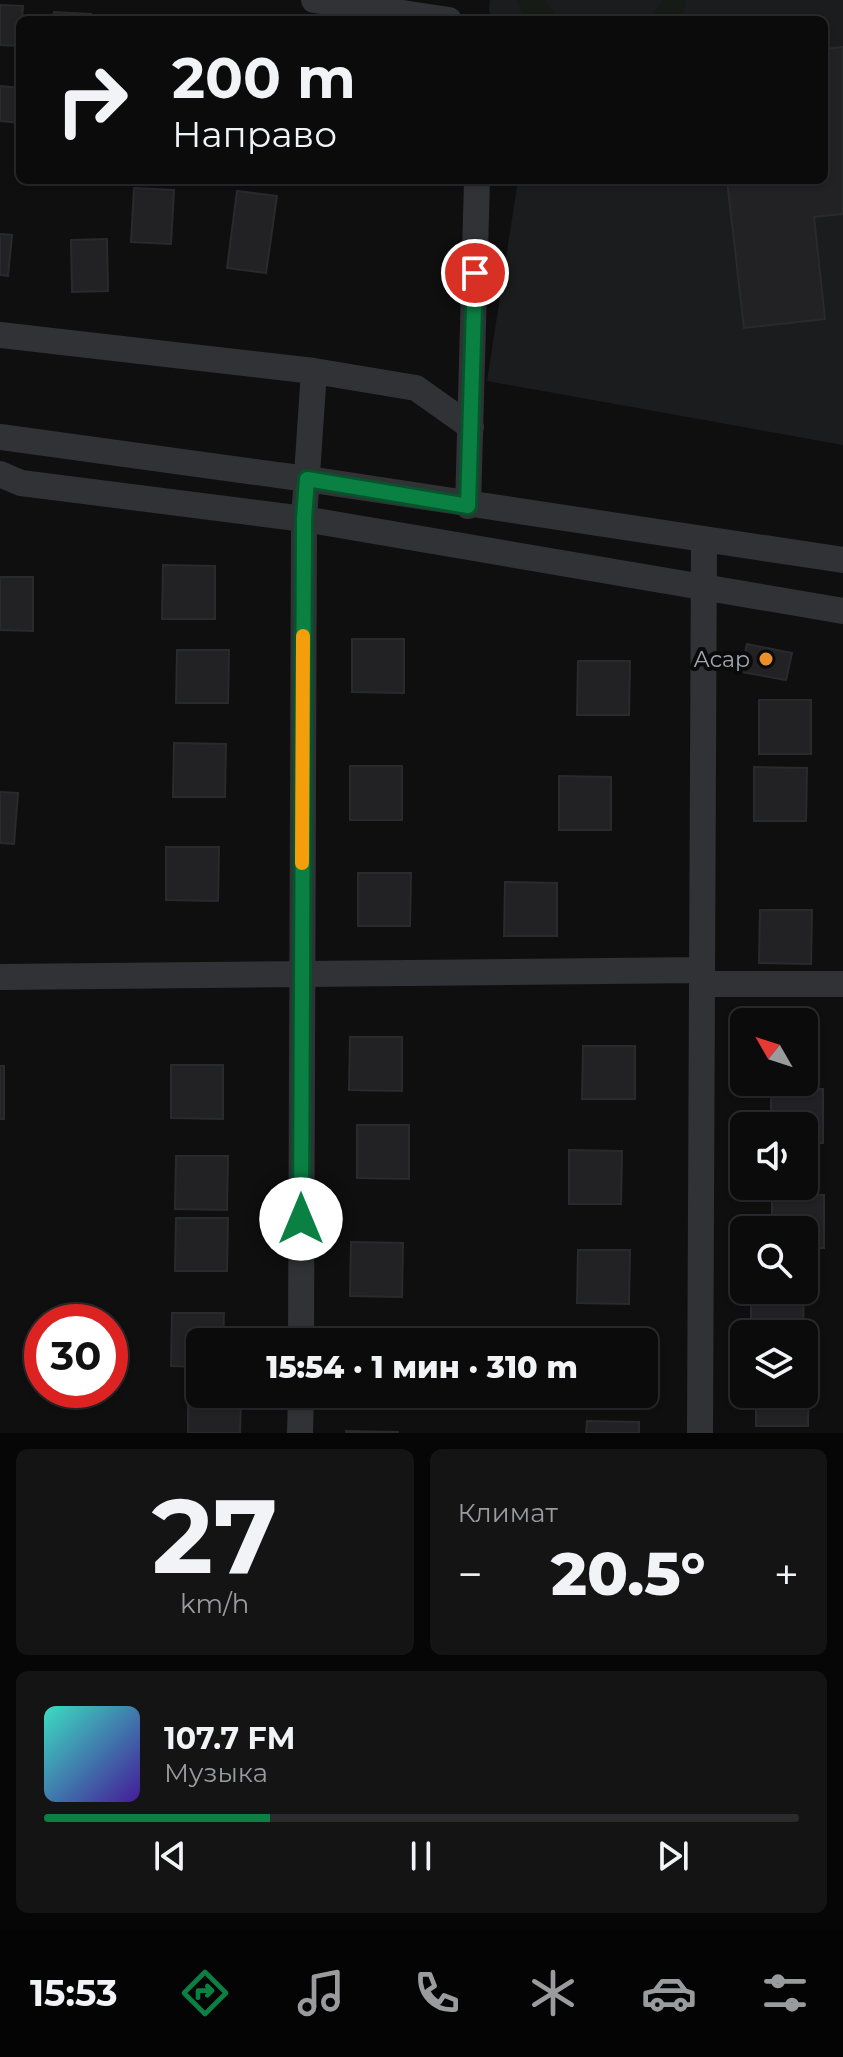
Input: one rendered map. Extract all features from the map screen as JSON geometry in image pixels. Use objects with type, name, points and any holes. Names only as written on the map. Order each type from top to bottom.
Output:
[{"type":"street","points":[[314,0],[408,6],[437,16]]},
{"type":"street","points":[[468,506],[477,184]]},
{"type":"street","points":[[0,335],[314,371],[416,388],[471,427]]},
{"type":"street","points":[[301,1328],[304,519],[314,371]]},
{"type":"street","points":[[0,437],[307,479],[468,506],[843,560]]},
{"type":"street","points":[[0,474],[21,483],[304,519],[843,611]]},
{"type":"street","points":[[700,1433],[704,540]]},
{"type":"street","points":[[0,977],[302,974],[702,977],[843,984]]},
{"type":"street","points":[[300,1433],[301,1408]]},
{"type":"shaded area","points":[[490,0],[843,0],[843,445],[487,381],[517,184],[828,184],[828,16],[491,16]]},
{"type":"shaded area","points":[[517,0],[545,0],[558,16],[523,16]]},
{"type":"shaded area","points":[[663,0],[686,0],[683,16],[652,16]]},
{"type":"building","points":[[0,5],[23,6],[22,16],[16,16],[16,46],[0,45]]},
{"type":"building","points":[[54,12],[91,14],[91,16],[54,16]]},
{"type":"building","points":[[843,47],[843,214],[814,217],[825,319],[744,328],[727,184],[828,184],[828,49]]},
{"type":"building","points":[[0,86],[16,88],[16,123],[0,121]]},
{"type":"building","points":[[134,188],[174,190],[171,244],[131,242]]},
{"type":"building","points":[[237,191],[277,196],[266,273],[227,268]]},
{"type":"building","points":[[0,234],[12,235],[8,276],[0,275]]},
{"type":"building","points":[[107,239],[108,291],[72,292],[71,240]]},
{"type":"building","points":[[163,565],[215,566],[215,619],[162,619]]},
{"type":"building","points":[[0,577],[33,577],[33,631],[0,630]]},
{"type":"building","points":[[352,639],[404,639],[404,693],[352,692]]},
{"type":"building","points":[[747,644],[792,653],[786,680],[741,672]]},
{"type":"building","points":[[177,650],[229,650],[228,703],[176,703]]},
{"type":"building","points":[[578,661],[630,661],[629,715],[577,715]]},
{"type":"building","points":[[759,700],[811,700],[811,754],[759,754]]},
{"type":"building","points":[[174,743],[226,744],[225,797],[173,797]]},
{"type":"building","points":[[350,766],[402,766],[402,820],[350,820]]},
{"type":"building","points":[[754,767],[807,768],[806,821],[754,821]]},
{"type":"building","points":[[559,776],[611,777],[611,830],[559,830]]},
{"type":"building","points":[[0,792],[18,793],[14,844],[0,843]]},
{"type":"building","points":[[166,847],[219,847],[218,901],[166,900]]},
{"type":"building","points":[[358,873],[411,873],[410,926],[358,926]]},
{"type":"building","points":[[505,882],[557,883],[557,936],[504,936]]},
{"type":"building","points":[[760,910],[812,910],[811,964],[759,963]]},
{"type":"building","points":[[350,1037],[402,1037],[402,1091],[349,1090]]},
{"type":"building","points":[[583,1046],[635,1046],[635,1099],[582,1099]]},
{"type":"building","points":[[171,1065],[223,1065],[223,1119],[171,1118]]},
{"type":"building","points":[[0,1066],[4,1066],[4,1119],[0,1119]]},
{"type":"building","points":[[818,1089],[823,1089],[823,1143],[818,1143],[818,1112],[771,1112],[771,1096],[818,1096]]},
{"type":"building","points":[[357,1125],[409,1125],[409,1179],[357,1178]]},
{"type":"building","points":[[569,1150],[622,1151],[621,1204],[569,1204]]},
{"type":"building","points":[[176,1156],[228,1156],[227,1210],[175,1209]]},
{"type":"building","points":[[818,1195],[824,1195],[824,1248],[818,1248],[818,1216],[772,1216],[772,1200],[818,1200]]},
{"type":"building","points":[[176,1218],[228,1218],[227,1271],[175,1271]]},
{"type":"building","points":[[351,1242],[403,1243],[402,1297],[350,1296]]},
{"type":"building","points":[[578,1250],[630,1250],[629,1304],[577,1303]]},
{"type":"building","points":[[751,1304],[804,1304],[803,1320],[751,1320]]},
{"type":"building","points":[[172,1313],[224,1313],[223,1328],[186,1328],[186,1367],[171,1366]]},
{"type":"building","points":[[188,1408],[241,1408],[240,1433],[188,1433]]},
{"type":"building","points":[[756,1408],[808,1408],[808,1426],[756,1426]]},
{"type":"building","points":[[587,1421],[639,1422],[639,1433],[586,1433]]},
{"type":"building","points":[[398,1432],[398,1433],[346,1433]]},
{"type":"slow traffic","points":[[302,863],[303,636]]},
{"type":"place","name":"Асар","points":[[766,659]]},
{"type":"route","points":[[301,1219],[304,519],[307,479],[468,506],[475,273]]}]
